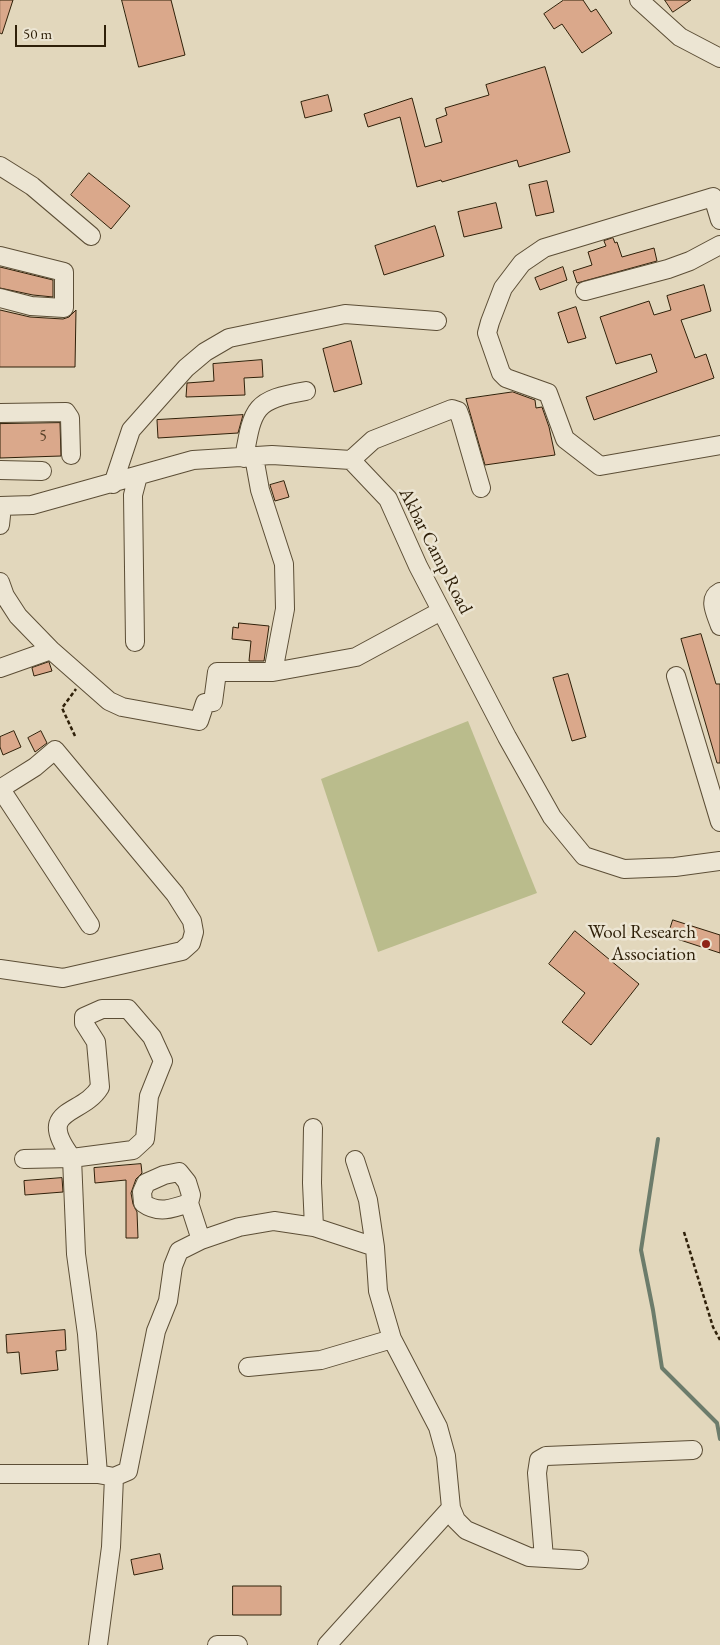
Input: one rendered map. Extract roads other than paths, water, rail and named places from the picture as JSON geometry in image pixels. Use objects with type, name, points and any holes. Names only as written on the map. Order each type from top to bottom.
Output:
[{"type":"street","points":[[639,0],[680,36],[720,58]]},
{"type":"street","points":[[0,166],[32,186],[91,236]]},
{"type":"street","points":[[720,220],[714,197],[544,248],[522,264],[503,288],[487,333],[501,373],[506,378],[548,393],[565,439],[600,466],[720,445]]},
{"type":"street","points":[[585,291],[668,269],[690,261],[720,245]]},
{"type":"street","points":[[0,256],[64,272],[64,308],[31,306],[0,298]]},
{"type":"street","points":[[113,484],[131,430],[186,368],[205,352],[230,338],[345,314],[436,321]]},
{"type":"street","points":[[273,672],[285,609],[284,564],[249,458],[250,424],[261,404],[276,396],[306,391]]},
{"type":"street","points":[[0,525],[1,506],[32,505],[113,484],[193,460],[249,458],[272,455],[351,460],[373,440],[452,409],[458,411],[461,419],[481,488]]},
{"type":"street","points":[[0,414],[66,412],[70,418],[71,454]]},
{"type":"street","name":"Akbar Camp Road","points":[[351,460],[388,499],[441,611],[552,817],[584,856],[624,869],[676,867],[720,861]]},
{"type":"street","points":[[0,470],[42,471]]},
{"type":"street","points":[[135,642],[133,495],[138,476]]},
{"type":"street","points":[[0,582],[5,596],[18,616],[50,650],[109,700],[122,707],[199,721],[205,703],[213,702],[217,672],[273,672],[356,657],[441,611]]},
{"type":"street","points":[[720,592],[714,596],[712,601],[720,626]]},
{"type":"street","points":[[0,668],[50,650]]},
{"type":"street","points":[[676,676],[720,822]]},
{"type":"street","points":[[0,969],[63,978],[182,951],[191,943],[194,932],[192,920],[175,894],[56,750],[35,767],[0,788],[90,925]]},
{"type":"street","points":[[24,1159],[72,1158],[133,1150],[145,1139],[149,1096],[163,1061],[152,1037],[128,1009],[102,1009],[84,1017],[84,1023],[96,1042],[100,1087],[93,1096],[62,1115],[59,1137],[72,1158],[76,1254],[106,1476],[112,1547],[98,1645]]},
{"type":"street","points":[[313,1128],[312,1183],[314,1227]]},
{"type":"street","points":[[355,1160],[368,1200],[375,1247],[378,1291],[392,1339],[438,1427],[446,1456],[450,1508],[456,1520],[466,1530],[529,1557],[579,1560]]},
{"type":"street","points":[[189,1203],[201,1240]]},
{"type":"street","points":[[0,1474],[106,1476],[128,1471],[156,1331],[168,1301],[173,1266],[179,1251],[201,1240],[239,1227],[274,1221],[314,1227],[375,1247]]},
{"type":"street","points":[[248,1367],[321,1360],[392,1339]]},
{"type":"street","points":[[544,1558],[537,1473],[539,1460],[546,1456],[693,1450]]},
{"type":"street","points":[[327,1645],[450,1508]]},
{"type":"street","points":[[217,1645],[238,1645]]},
{"type":"waterway","points":[[658,1139],[641,1250],[662,1368],[717,1423],[720,1439]]},
{"type":"place","name":"Wool Research Association","points":[[706,944]]}]
